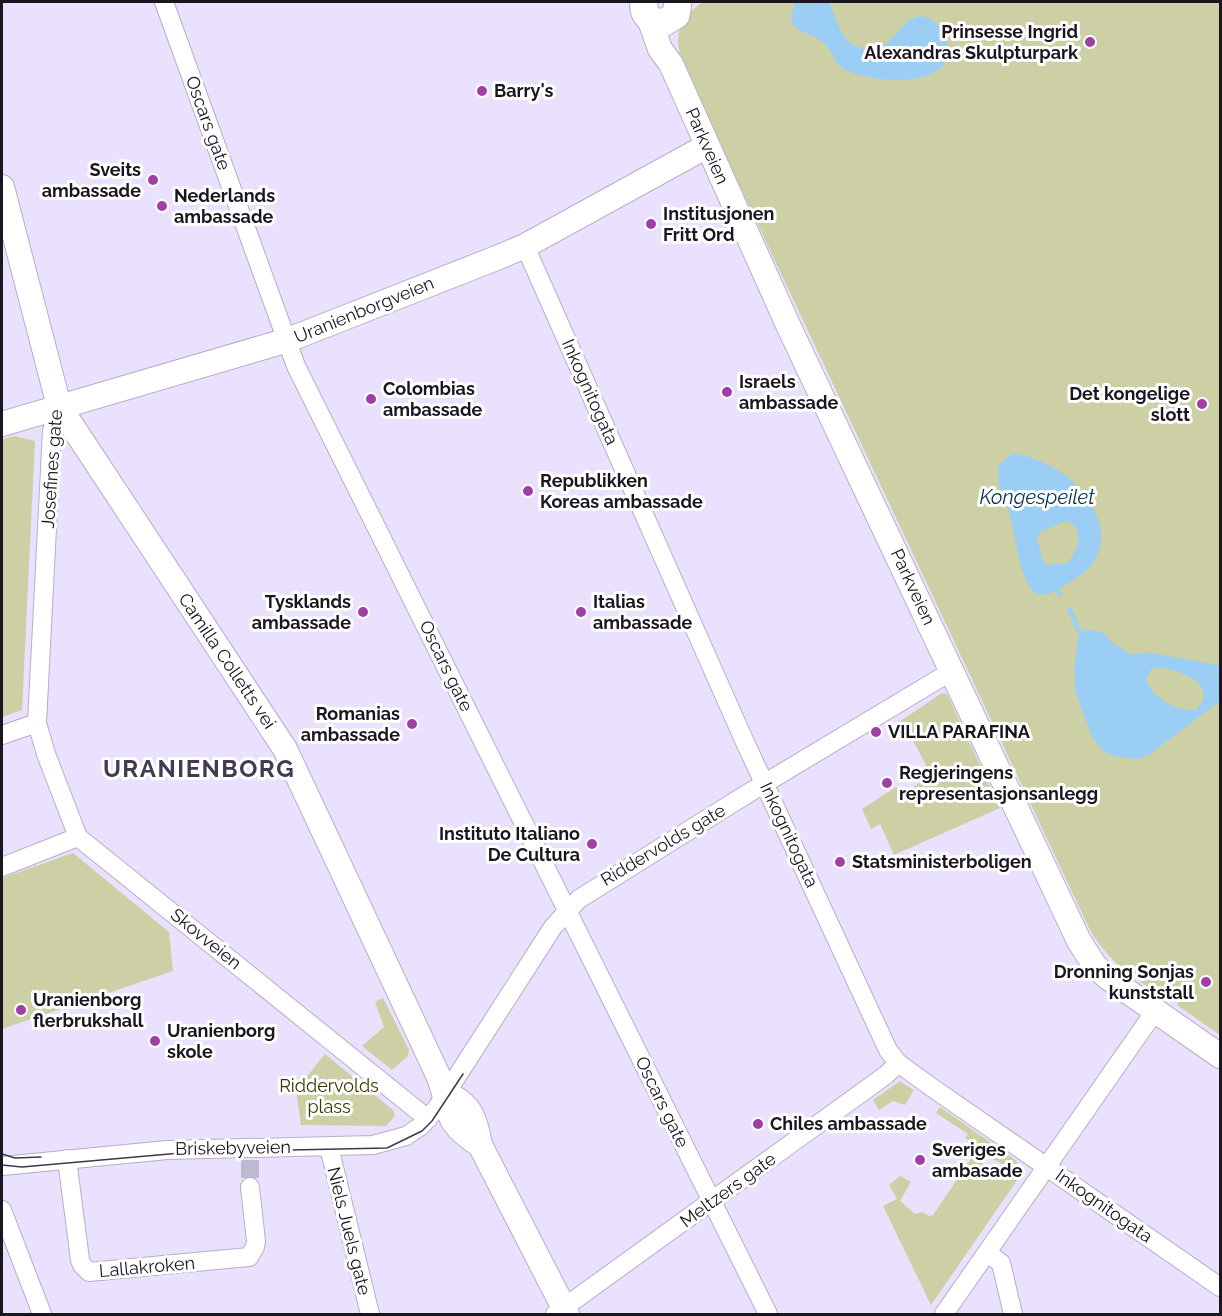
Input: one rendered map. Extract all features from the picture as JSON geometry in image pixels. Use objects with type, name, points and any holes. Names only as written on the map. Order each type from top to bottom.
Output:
[{"type":"street","name":"Oscars gate","points":[[164,2],[296,366],[768,1314]]},
{"type":"street","name":"Parkveien","points":[[662,8],[671,64],[707,146],[1086,954],[1107,977],[1221,1056]]},
{"type":"street","name":"Uranienborgveien","points":[[2,424],[288,340],[525,246],[707,146]]},
{"type":"street","name":"Josefines gate","points":[[2,187],[59,406],[52,431],[37,723]]},
{"type":"street","name":"Inkognitogata","points":[[525,246],[765,784],[882,1038],[898,1062],[1221,1287]]},
{"type":"street","name":"Camilla Colletts vei","points":[[59,406],[285,749],[446,1094]]},
{"type":"street","name":"Riddervolds gate","points":[[446,1094],[567,910],[595,887],[952,671]]},
{"type":"street","points":[[2,735],[37,723],[49,762],[78,837],[2,867]]},
{"type":"street","name":"Skovveien","points":[[78,837],[428,1119]]},
{"type":"street","points":[[944,1314],[1155,1011]]},
{"type":"street","name":"Meltzers gate","points":[[562,1312],[886,1075],[898,1062]]},
{"type":"street","points":[[446,1094],[447,1113],[454,1126],[480,1145],[562,1312]]},
{"type":"street","name":"Briskebyveien","points":[[2,1166],[167,1150],[250,1154],[387,1143],[406,1136],[428,1119],[446,1094]]},
{"type":"street","name":"Niels Juels gate","points":[[329,1147],[370,1314]]},
{"type":"street","name":"Lallakroken","points":[[67,1159],[80,1260],[89,1272],[249,1257],[256,1241],[250,1187]]},
{"type":"street","points":[[2,1210],[42,1314]]},
{"type":"street","points":[[987,1253],[1001,1263],[1013,1314]]},
{"type":"green space","points":[[703,2],[1220,2],[1220,1035],[1177,1005],[1183,995],[1166,984],[1160,991],[1154,991],[1125,971],[1102,948],[1089,928],[721,146],[722,143],[717,145],[689,79],[680,55],[679,32],[691,12]]},
{"type":"green space","points":[[15,436],[35,441],[22,710],[2,717],[2,439]]},
{"type":"green space","points":[[942,693],[947,694],[1000,808],[894,855],[880,824],[871,829],[862,809],[896,787],[901,795],[921,782],[915,773],[926,765],[909,733],[899,722]]},
{"type":"green space","points":[[73,853],[169,932],[173,971],[2,1029],[2,878]]},
{"type":"green space","points":[[383,998],[409,1050],[408,1056],[392,1070],[362,1046],[384,1027],[375,1002]]},
{"type":"green space","name":"Riddervolds plass","points":[[325,1054],[394,1111],[395,1116],[386,1126],[301,1125],[296,1090]]},
{"type":"green space","points":[[900,1081],[914,1090],[905,1105],[893,1101],[879,1110],[873,1100]]},
{"type":"green space","points":[[940,1107],[1017,1161],[1018,1166],[1002,1164],[978,1151],[979,1147],[965,1138],[968,1134],[936,1113]]},
{"type":"green space","points":[[972,1157],[996,1171],[1020,1176],[931,1305],[883,1206],[897,1199],[889,1185],[900,1176],[911,1182],[900,1201],[915,1214],[922,1212],[929,1216],[933,1215]]},
{"type":"water","points":[[796,2],[828,2],[845,38],[856,46],[866,48],[882,46],[912,18],[920,16],[928,18],[940,27],[945,36],[948,52],[944,64],[935,73],[904,80],[870,77],[845,70],[823,42],[793,25],[792,12]]},
{"type":"water","name":"Kongespeilet","points":[[1012,453],[1043,462],[1070,479],[1082,490],[1097,518],[1101,543],[1094,561],[1080,576],[1047,595],[1036,594],[1030,588],[1021,568],[1009,512],[998,483],[999,465]],"holes":[[[1065,521],[1072,524],[1078,533],[1075,552],[1067,563],[1048,565],[1043,561],[1037,539],[1040,532]]]},
{"type":"water","points":[[1095,630],[1104,633],[1110,641],[1130,654],[1152,653],[1218,665],[1220,701],[1150,754],[1137,759],[1113,756],[1104,752],[1092,737],[1076,694],[1074,672],[1079,631]],"holes":[[[1158,667],[1176,671],[1200,685],[1204,692],[1203,701],[1196,710],[1173,706],[1159,698],[1146,678],[1151,669]]]},
{"type":"waterway","points":[[1057,590],[1060,594]]},
{"type":"waterway","points":[[1070,610],[1079,631]]},
{"type":"tunnel","points":[[250,1160],[250,1187]]},
{"type":"tram line","points":[[2,1165],[22,1167],[192,1152],[387,1148],[422,1131],[432,1121],[463,1074]]},
{"type":"tram line","points":[[2,1154],[15,1158],[41,1157]]},
{"type":"place","name":"Prinsesse Ingrid Alexandras Skulpturpark","points":[[1090,42]]},
{"type":"place","name":"Barry's","points":[[482,91]]},
{"type":"place","name":"Sveits ambassade","points":[[153,180]]},
{"type":"place","name":"Nederlands ambassade","points":[[162,206]]},
{"type":"place","name":"Institusjonen Fritt Ord","points":[[651,224]]},
{"type":"place","name":"Israels ambassade","points":[[727,392]]},
{"type":"place","name":"Colombias ambassade","points":[[371,399]]},
{"type":"place","name":"Det kongelige slott","points":[[1202,404]]},
{"type":"place","name":"Republikken Koreas ambassade","points":[[528,491]]},
{"type":"place","name":"Tysklands ambassade","points":[[363,612]]},
{"type":"place","name":"Italias ambassade","points":[[581,612]]},
{"type":"place","name":"Romanias ambassade","points":[[412,724]]},
{"type":"place","name":"VILLA PARAFINA","points":[[876,732]]},
{"type":"place","name":"Regjeringens representasjonsanlegg","points":[[887,783]]},
{"type":"place","name":"Instituto Italiano De Cultura","points":[[592,844]]},
{"type":"place","name":"Statsministerboligen","points":[[840,862]]},
{"type":"place","name":"Dronning Sonjas kunststall","points":[[1206,982]]},
{"type":"place","name":"Uranienborg flerbrukshall","points":[[21,1010]]},
{"type":"place","name":"Uranienborg skole","points":[[155,1041]]},
{"type":"place","name":"Chiles ambassade","points":[[758,1124]]},
{"type":"place","name":"Sveriges ambasade","points":[[920,1160]]},
{"type":"district","name":"URANIENBORG","points":[[199,769]]}]
